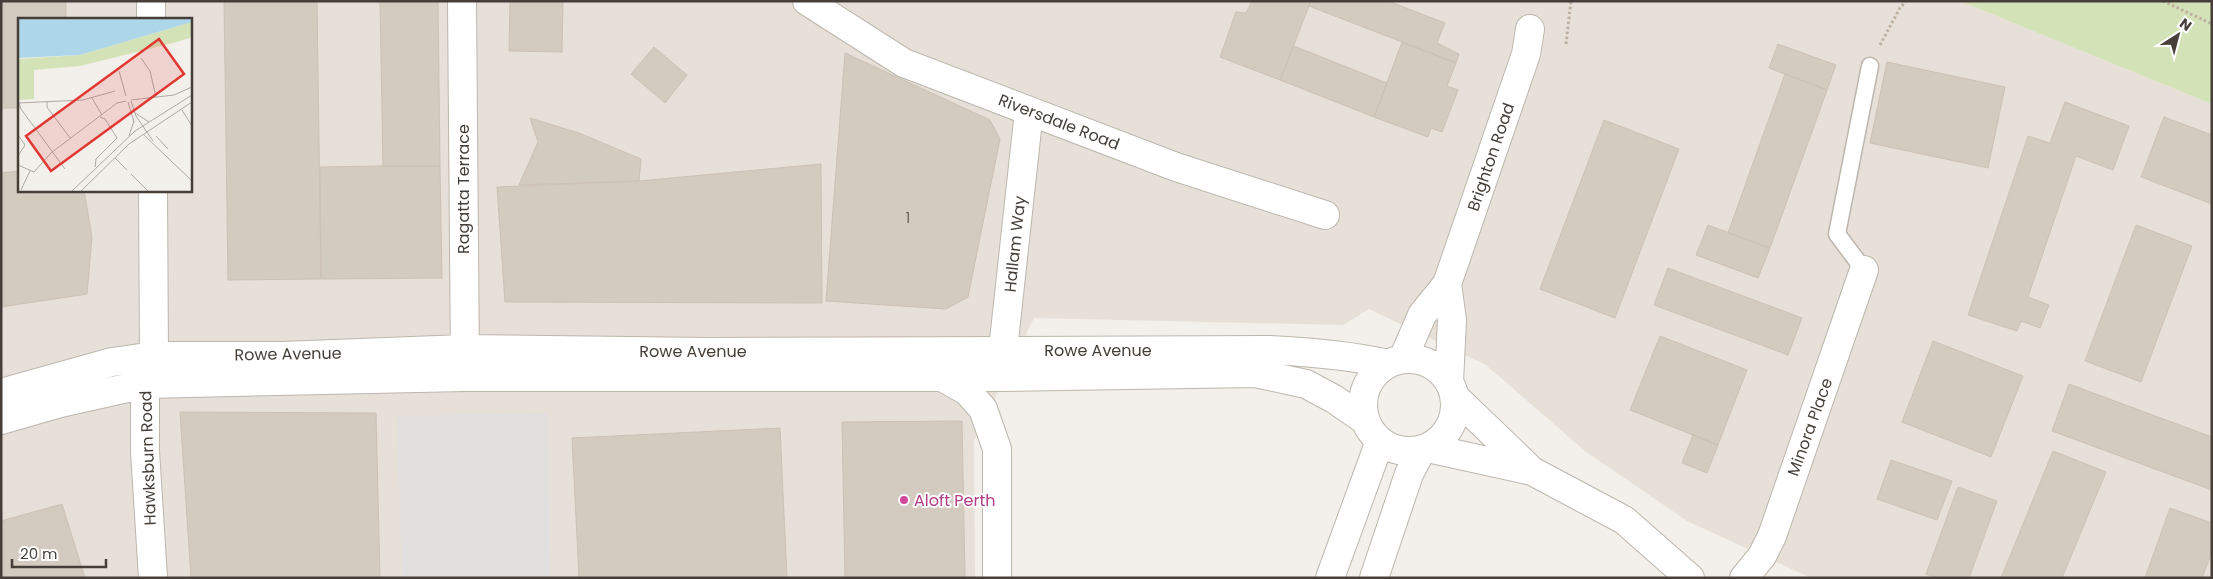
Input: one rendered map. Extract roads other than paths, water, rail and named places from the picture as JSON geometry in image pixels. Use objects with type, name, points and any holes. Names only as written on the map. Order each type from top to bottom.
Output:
[{"type":"street","points":[[151,1],[151,18]]},
{"type":"street","name":"Ragatta Terrace","points":[[462,1],[465,377]]},
{"type":"street","name":"Riversdale Road","points":[[807,1],[904,63],[1176,167],[1325,215]]},
{"type":"street","name":"Brighton Road","points":[[1396,362],[1422,315],[1447,284],[1526,54],[1530,28]]},
{"type":"street","name":"Hallam Way","points":[[1000,377],[1029,111]]},
{"type":"street","name":"Hawksburn Road","points":[[153,191],[154,356],[145,384],[145,451],[153,578]]},
{"type":"street","name":"Minora Place","points":[[1744,578],[1762,556],[1772,536],[1864,270]]},
{"type":"street","name":"Brighton Road","points":[[1447,284],[1452,320],[1452,389]]},
{"type":"street","name":"Rowe Avenue","points":[[1,393],[112,362],[154,356],[282,356],[464,350],[698,352],[1269,350],[1310,352],[1396,362]]},
{"type":"street","points":[[1532,471],[1452,389],[1444,375],[1430,364],[1412,359],[1396,362],[1372,377],[1366,388],[1363,408],[1373,431],[1400,450],[1425,448],[1532,471],[1624,520],[1690,578]]},
{"type":"street","name":"Rowe Avenue","points":[[1,420],[60,403],[145,384],[465,377],[1000,377],[1254,373],[1306,384],[1334,399],[1373,431]]},
{"type":"street","points":[[940,376],[967,391],[983,409],[997,449],[997,578]]},
{"type":"street","points":[[1374,578],[1409,474],[1425,448],[1441,439],[1450,427],[1455,412],[1452,389]]},
{"type":"street","points":[[1330,578],[1373,431]]},
{"type":"lane","points":[[1864,270],[1837,234],[1870,66]]},
{"type":"place","name":"Aloft Perth","points":[[904,500]]}]
